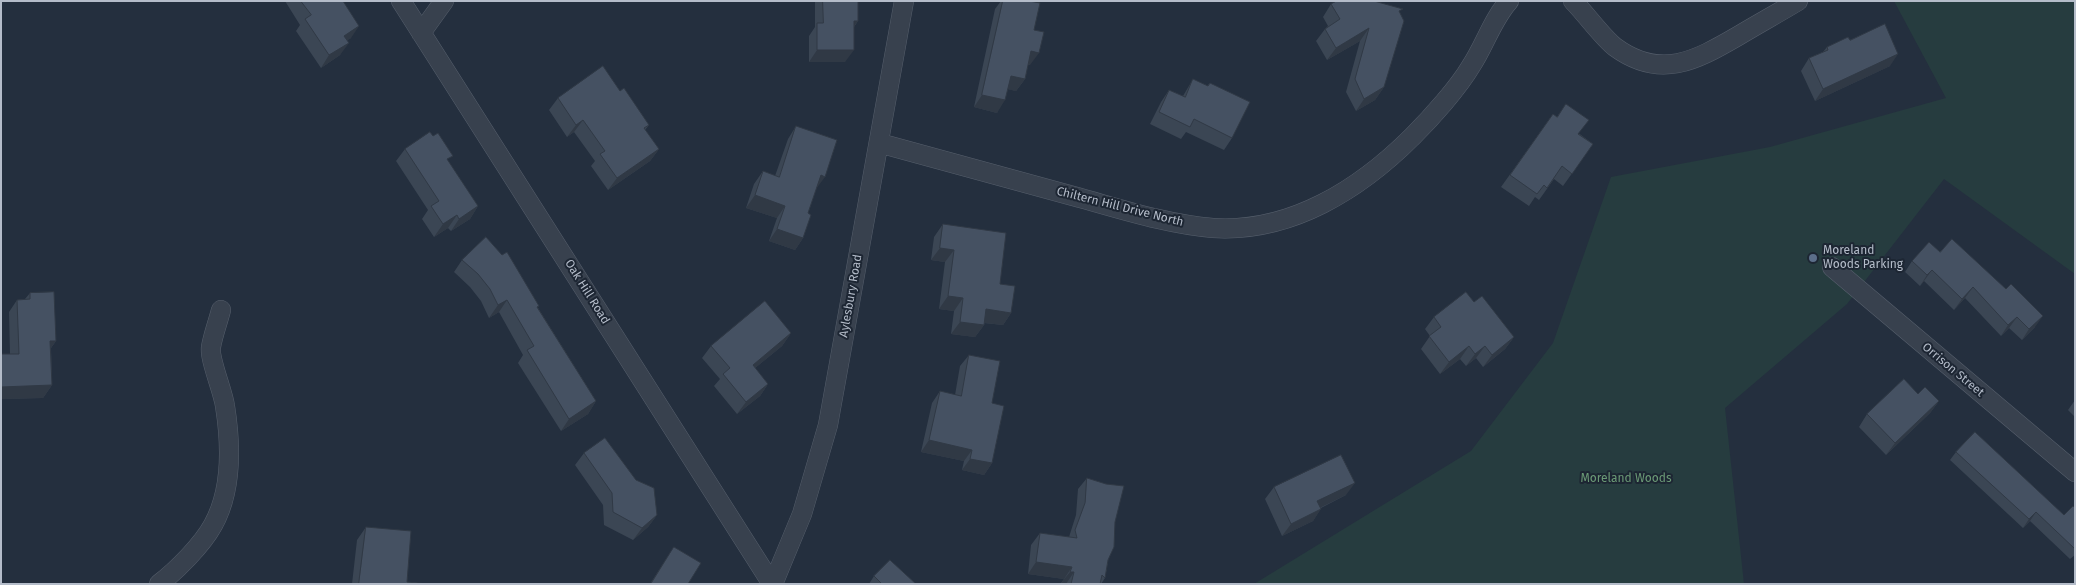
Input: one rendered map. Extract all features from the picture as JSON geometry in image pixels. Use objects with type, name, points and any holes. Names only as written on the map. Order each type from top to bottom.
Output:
[{"type":"street","name":"Oak Hill Road","points":[[401,1],[773,584]]},
{"type":"street","points":[[421,33],[444,1]]},
{"type":"street","name":"Aylesbury Road","points":[[773,584],[802,514],[828,425],[904,1]]},
{"type":"street","name":"Chiltern Hill Drive North","points":[[879,143],[1142,215],[1190,225],[1215,228],[1264,223],[1303,212],[1332,199],[1374,172],[1395,154],[1434,112],[1471,67],[1501,10],[1509,1]]},
{"type":"street","points":[[1573,1],[1613,46],[1634,59],[1655,65],[1679,64],[1703,56],[1798,1]]},
{"type":"street","name":"Orrison Street","points":[[1832,267],[2075,472]]},
{"type":"street","points":[[159,584],[199,544],[213,525],[224,493],[229,458],[228,424],[224,399],[210,349],[221,310]]},
{"type":"green space","name":"Moreland Woods","points":[[1894,1],[2075,1],[2075,274],[1944,179],[1847,304],[1725,408],[1744,584],[1254,584],[1471,451],[1553,343],[1611,177],[1770,147],[1946,98]]},
{"type":"building","points":[[301,1],[343,1],[359,26],[344,36],[349,43],[329,55],[305,19],[311,15]]},
{"type":"building","points":[[823,1],[858,1],[858,21],[854,21],[854,50],[817,50],[817,23],[823,23]]},
{"type":"building","points":[[1003,1],[1040,3],[1034,30],[1044,32],[1039,53],[1031,51],[1025,79],[1011,76],[1005,100],[982,95]]},
{"type":"building","points":[[1337,1],[1374,1],[1403,9],[1399,11],[1404,21],[1384,87],[1364,99],[1355,79],[1369,28],[1336,48],[1325,29],[1340,19],[1331,4]]},
{"type":"building","points":[[1885,24],[1898,54],[1823,89],[1809,58],[1828,50],[1827,47],[1848,37],[1850,40]]},
{"type":"building","points":[[603,66],[620,91],[624,88],[649,125],[644,128],[659,149],[617,178],[600,154],[605,151],[583,120],[576,125],[558,98]]},
{"type":"building","points":[[1193,79],[1208,86],[1210,83],[1250,102],[1232,138],[1194,119],[1190,127],[1159,112],[1169,90],[1185,97]]},
{"type":"building","points":[[1566,104],[1589,120],[1578,134],[1593,144],[1572,174],[1562,166],[1547,188],[1544,185],[1537,194],[1510,175],[1553,114],[1557,117]]},
{"type":"building","points":[[796,126],[837,140],[825,177],[821,175],[808,213],[811,215],[803,238],[777,229],[785,206],[755,195],[763,171],[779,177]]},
{"type":"building","points":[[430,132],[433,136],[438,133],[453,156],[447,159],[478,206],[459,219],[457,215],[443,224],[431,206],[439,201],[405,149]]},
{"type":"building","points":[[943,224],[1006,233],[1000,284],[1015,286],[1011,313],[986,309],[984,325],[960,322],[963,298],[948,296],[954,250],[940,248]]},
{"type":"building","points":[[486,237],[502,255],[507,252],[539,306],[537,307],[596,401],[569,419],[527,350],[534,346],[507,300],[498,305],[490,289],[478,274],[462,260]]},
{"type":"building","points":[[1952,239],[2006,289],[2011,284],[2043,316],[2029,329],[2017,317],[2008,325],[1973,287],[1962,299],[1932,270],[1927,275],[1912,261],[1929,242],[1940,252]]},
{"type":"building","points":[[54,292],[56,341],[50,341],[52,385],[1,387],[1,354],[19,354],[17,300],[30,299],[30,293]]},
{"type":"building","points":[[1466,292],[1474,302],[1482,296],[1514,337],[1492,355],[1485,346],[1475,354],[1469,346],[1449,362],[1429,336],[1441,327],[1434,317]]},
{"type":"building","points":[[765,301],[791,333],[753,365],[768,384],[746,402],[723,374],[730,368],[711,346]]},
{"type":"building","points":[[969,355],[1000,361],[992,403],[1004,406],[992,463],[970,459],[972,450],[929,440],[940,391],[961,396]]},
{"type":"building","points":[[1904,379],[1918,394],[1925,387],[1939,401],[1895,443],[1867,414]]},
{"type":"building","points":[[1975,432],[2064,515],[2073,506],[2075,508],[2075,549],[2036,512],[2029,519],[1956,452]]},
{"type":"building","points":[[605,438],[636,480],[654,488],[657,515],[642,528],[613,512],[612,493],[584,453]]},
{"type":"building","points":[[1341,455],[1355,483],[1317,501],[1321,509],[1291,524],[1274,487]]},
{"type":"building","points":[[1087,478],[1106,484],[1124,486],[1115,522],[1114,547],[1108,560],[1105,578],[1102,575],[1100,584],[1071,584],[1074,572],[1070,572],[1072,567],[1036,562],[1040,533],[1077,538],[1075,530],[1085,503]]},
{"type":"building","points":[[366,527],[411,531],[407,582],[429,584],[359,584]]},
{"type":"building","points":[[674,547],[701,563],[688,584],[651,584]]},
{"type":"building","points":[[890,560],[916,584],[882,584],[874,576]]},
{"type":"place","name":"Moreland Woods Parking","points":[[1813,258]]}]
